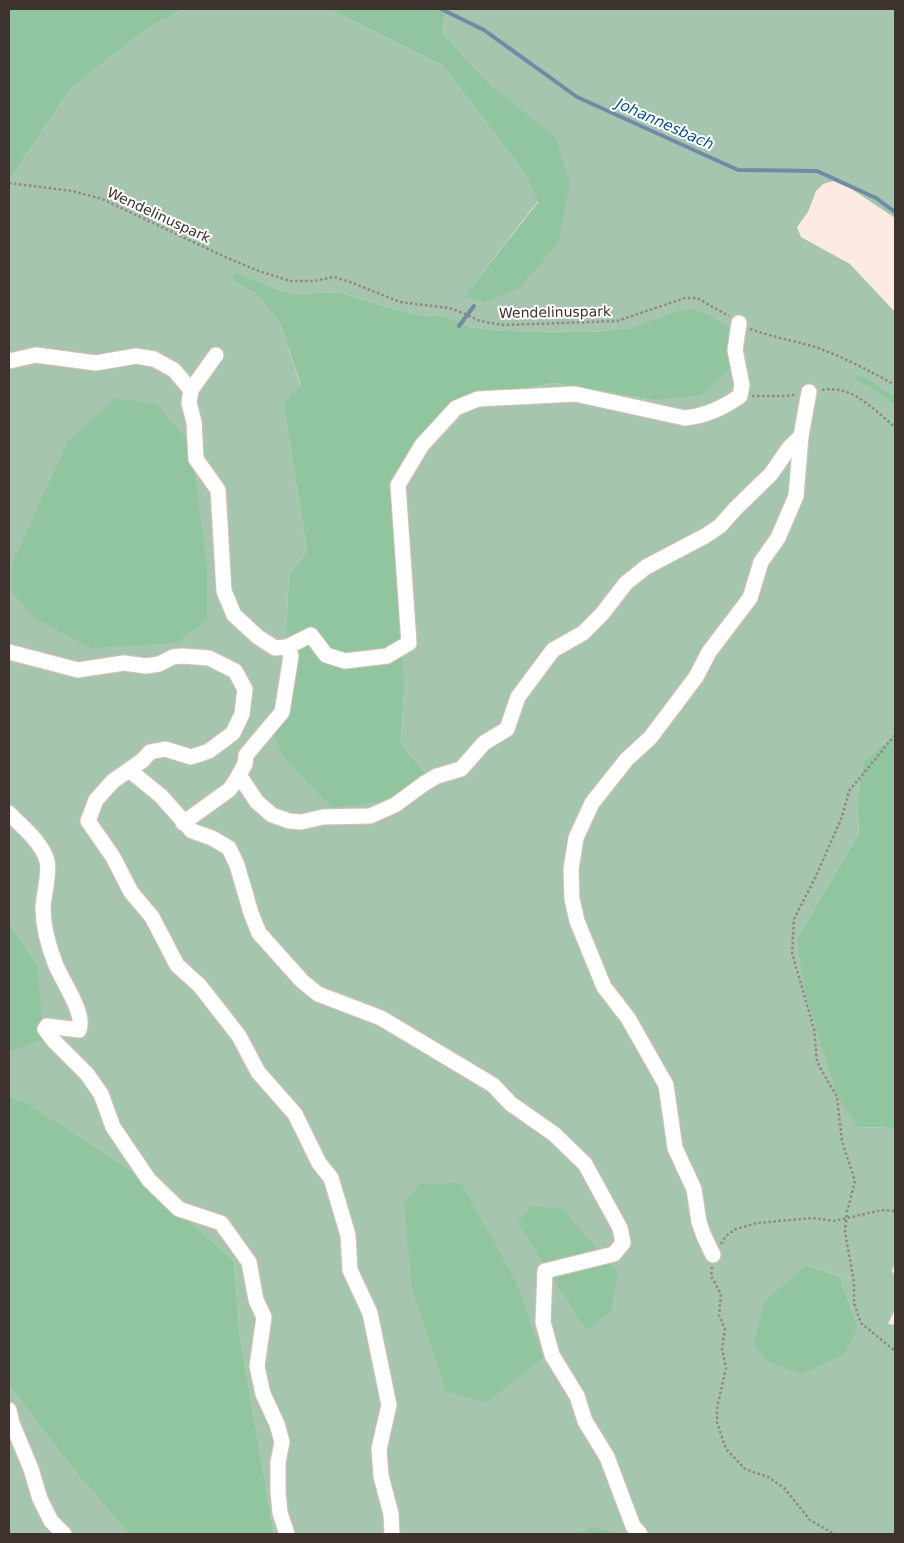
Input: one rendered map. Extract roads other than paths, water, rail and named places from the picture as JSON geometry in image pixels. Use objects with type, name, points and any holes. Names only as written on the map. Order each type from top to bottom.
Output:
[{"type":"lane","points":[[216,355],[191,390],[189,403],[194,422],[196,459],[218,490],[224,591],[234,615],[258,638],[275,648],[287,648],[311,635],[326,654],[345,661],[387,656],[410,643],[398,486],[422,445],[456,408],[478,399],[575,394],[685,418],[700,416],[725,407],[740,396],[742,385],[735,350],[739,322]]},
{"type":"lane","points":[[9,361],[36,355],[96,363],[136,356],[154,359],[174,370],[191,390]]},
{"type":"lane","points":[[713,1255],[699,1222],[694,1189],[675,1148],[666,1085],[628,1018],[604,987],[577,921],[572,899],[571,869],[576,838],[592,803],[627,758],[650,738],[696,677],[709,652],[750,598],[761,562],[778,538],[796,496],[801,436],[808,392]]},
{"type":"lane","points":[[235,782],[243,781],[257,802],[272,815],[289,821],[301,822],[323,817],[370,816],[395,805],[437,776],[461,769],[484,744],[507,729],[518,697],[553,650],[582,633],[602,614],[626,583],[646,567],[720,526],[771,474],[789,448],[801,436]]},
{"type":"lane","points":[[183,823],[229,790],[245,764],[246,755],[282,712],[292,656],[287,648]]},
{"type":"lane","points":[[9,652],[78,670],[124,663],[146,666],[159,664],[173,657],[182,656],[209,658],[235,671],[245,689],[242,714],[233,733],[209,751],[191,757],[165,749],[150,752],[143,760],[113,781],[96,800],[88,821],[113,856],[131,892],[152,917],[177,965],[200,986],[239,1036],[258,1072],[295,1114],[318,1163],[331,1178],[348,1235],[350,1270],[370,1313],[389,1405],[379,1449],[381,1476],[391,1514],[392,1534]]},
{"type":"lane","points":[[129,770],[161,796],[192,831],[212,838],[229,848],[237,865],[259,933],[302,981],[318,994],[381,1018],[493,1085],[511,1104],[554,1134],[585,1164],[620,1228],[623,1243],[614,1254],[545,1271],[543,1322],[552,1355],[577,1396],[585,1421],[607,1457],[633,1526],[640,1534]]},
{"type":"lane","points":[[9,813],[40,846],[47,862],[43,907],[45,928],[55,964],[79,1014],[81,1024],[79,1030],[47,1026],[45,1029],[54,1041],[88,1074],[97,1087],[113,1127],[148,1180],[179,1209],[220,1223],[249,1262],[256,1300],[264,1317],[257,1366],[263,1394],[277,1424],[282,1442],[278,1462],[278,1491],[280,1513],[287,1534]]},
{"type":"lane","points":[[9,1410],[12,1423],[31,1468],[40,1499],[50,1521],[64,1534]]},
{"type":"waterway","name":"Johannesbach","points":[[441,9],[484,30],[577,97],[738,170],[817,171],[876,198],[895,212]]},
{"type":"waterway","points":[[459,326],[474,306]]}]
